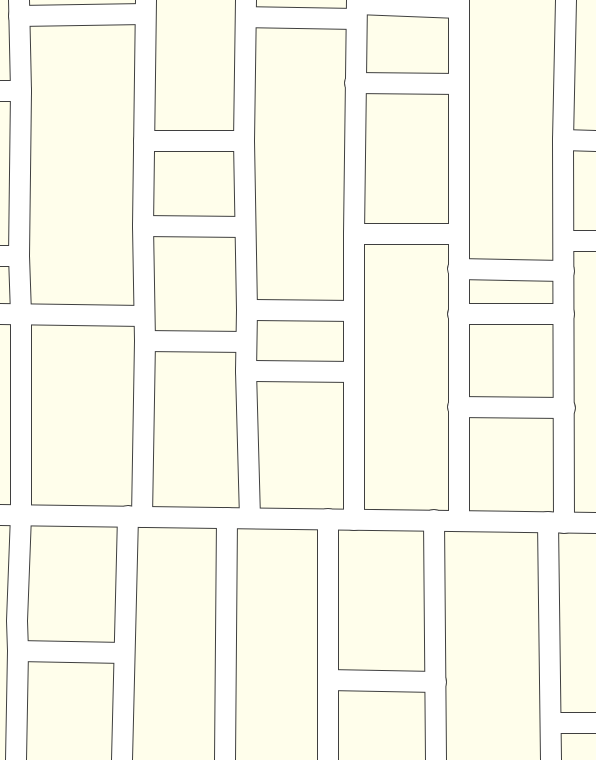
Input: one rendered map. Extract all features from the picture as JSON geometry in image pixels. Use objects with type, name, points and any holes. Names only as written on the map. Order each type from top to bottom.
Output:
[{"type":"street","points":[[551,760],[550,723],[556,522],[565,408],[564,140],[566,0]]},
{"type":"street","points":[[250,518],[246,371],[247,310],[244,141],[246,9],[357,8],[459,4],[459,521]]},
{"type":"street","points":[[16,760],[18,651],[8,621],[21,515],[21,314],[9,256],[21,91],[19,8],[145,7],[143,316],[145,341],[135,517],[124,653],[122,760]]},
{"type":"street","points":[[354,520],[354,234],[357,8]]},
{"type":"street","points":[[355,82],[459,84]]},
{"type":"street","points":[[0,91],[21,91]]},
{"type":"street","points":[[564,140],[596,141]]},
{"type":"street","points":[[144,141],[244,141]]},
{"type":"street","points":[[143,226],[245,226]]},
{"type":"street","points":[[354,234],[458,234]]},
{"type":"street","points":[[564,241],[596,241]]},
{"type":"street","points":[[458,269],[564,271]]},
{"type":"street","points":[[247,310],[354,311]]},
{"type":"street","points":[[0,314],[143,316]]},
{"type":"street","points":[[458,314],[564,314]]},
{"type":"street","points":[[145,341],[246,342]]},
{"type":"street","points":[[246,371],[354,372]]},
{"type":"street","points":[[458,407],[565,408]]},
{"type":"street","points":[[0,515],[596,523]]},
{"type":"street","points":[[226,760],[227,518]]},
{"type":"street","points":[[328,520],[328,760]]},
{"type":"street","points":[[434,520],[436,760]]},
{"type":"street","points":[[18,651],[124,653]]},
{"type":"street","points":[[328,680],[436,682]]},
{"type":"street","points":[[550,723],[596,723]]}]
